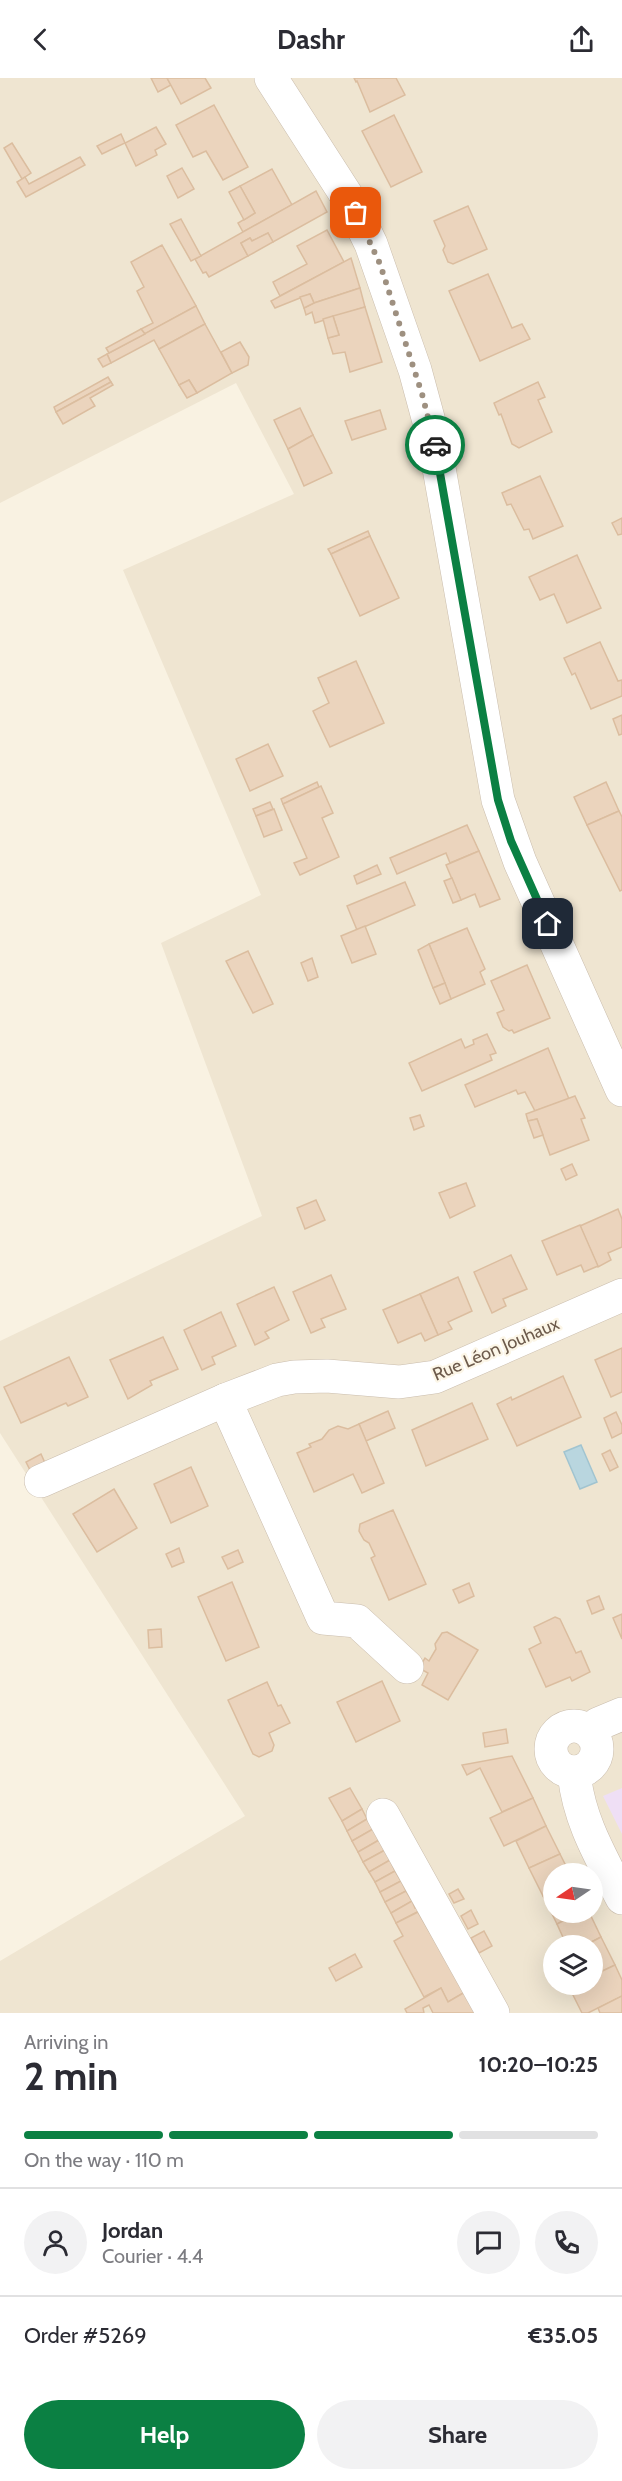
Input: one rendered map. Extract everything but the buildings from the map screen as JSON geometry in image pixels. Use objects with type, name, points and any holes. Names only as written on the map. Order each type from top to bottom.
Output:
[{"type":"street","points":[[271,78],[350,201],[380,264],[422,394],[434,440],[498,800],[520,862],[622,1090]]},
{"type":"street","name":"Rue Léon Jouhaux","points":[[40,1481],[225,1400],[277,1380],[327,1376],[399,1382],[435,1377],[622,1295]]},
{"type":"street","points":[[225,1400],[323,1618],[357,1621],[407,1667]]},
{"type":"street","points":[[622,1714],[598,1724],[590,1732],[597,1746],[594,1761],[589,1767],[574,1772],[576,1791],[587,1829],[622,1898]]},
{"type":"street","points":[[383,1815],[493,2013]]},
{"type":"shaded area","points":[[0,78],[622,78],[622,2013],[0,2013],[0,1961],[245,1816],[0,1433],[0,1341],[262,1216],[161,943],[261,895],[123,570],[294,494],[236,383],[0,503]]},
{"type":"shaded area","points":[[622,1788],[622,1834],[603,1796]]},
{"type":"water","points":[[581,1445],[597,1482],[580,1489],[564,1452]]},
{"type":"way so far","points":[[356,213],[380,264],[422,394],[435,445]]},
{"type":"route","points":[[435,445],[498,800],[511,841],[548,924]]}]
